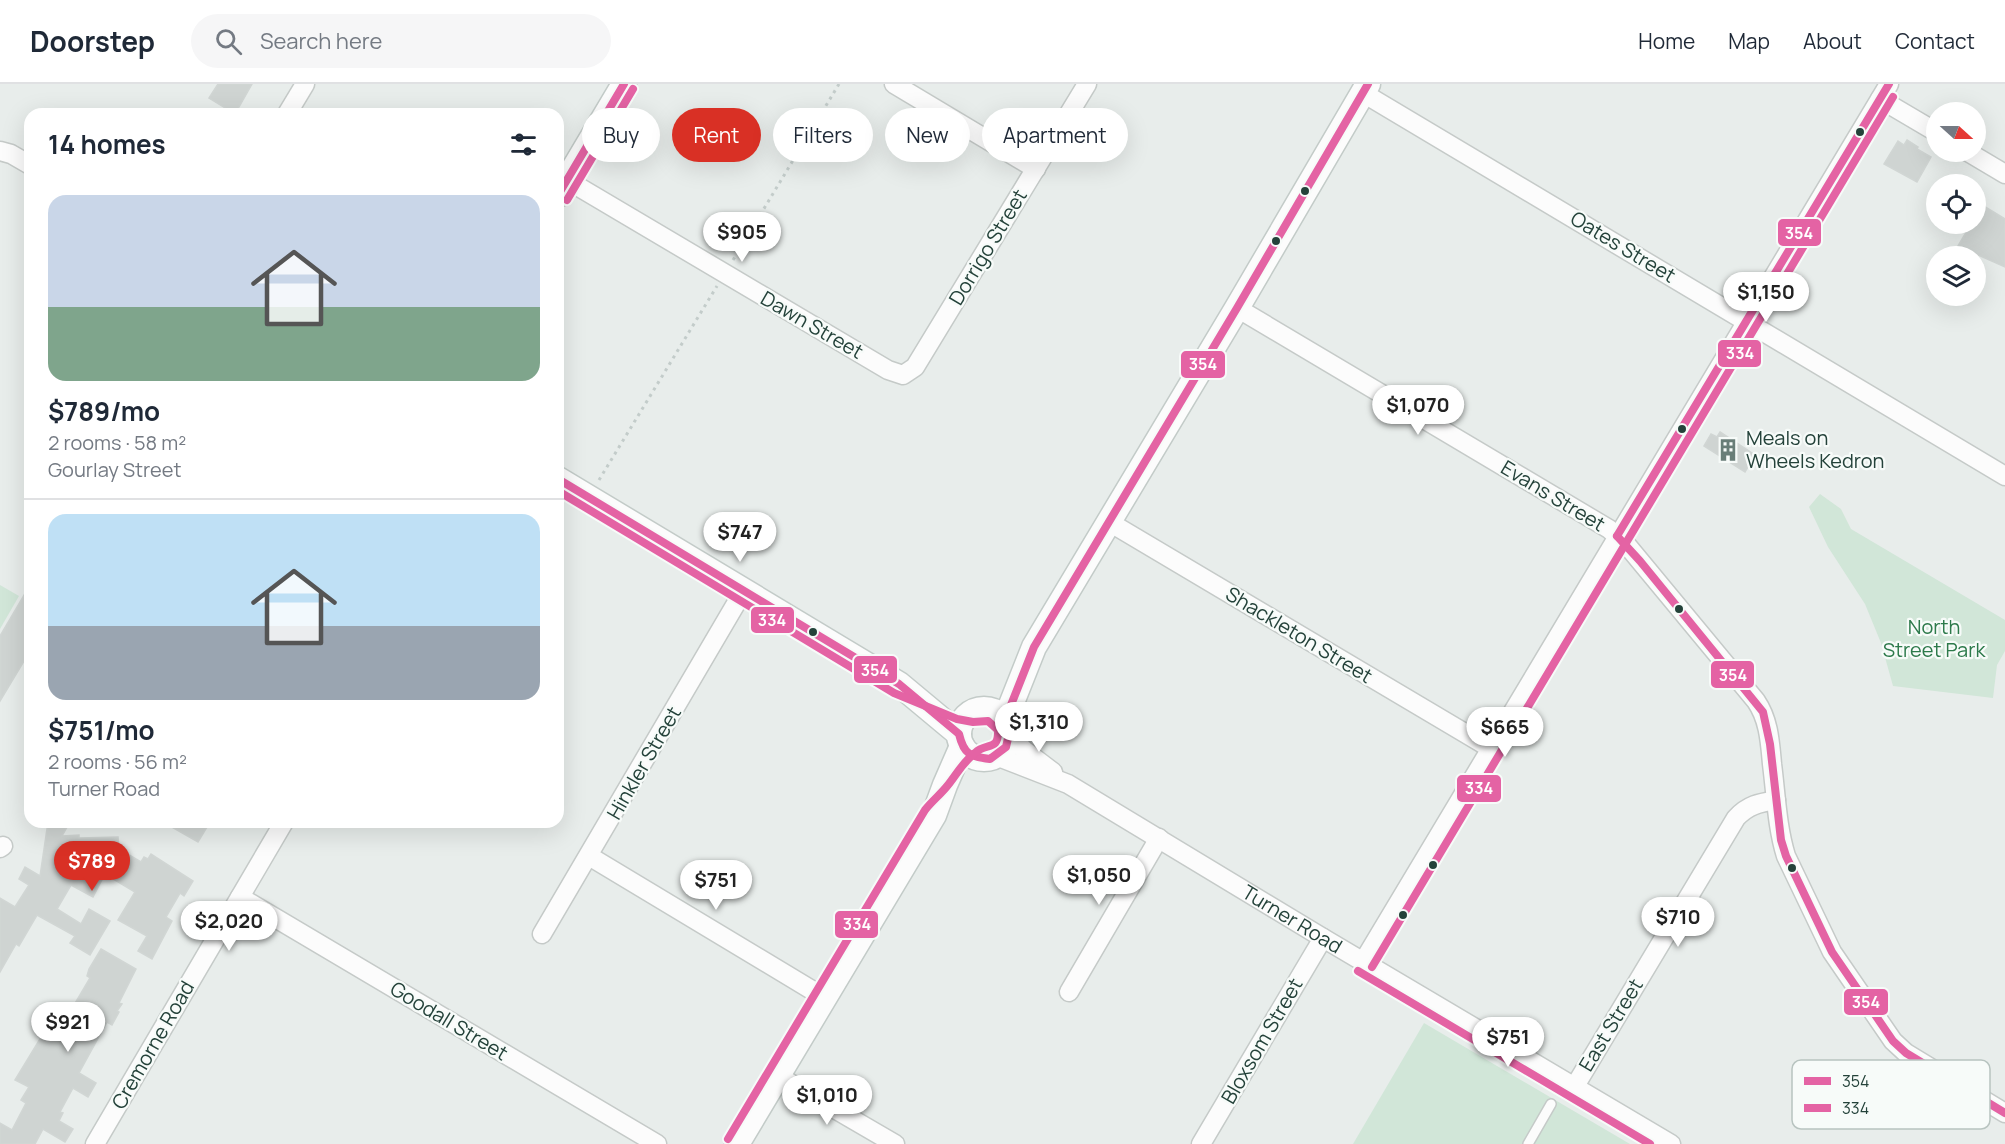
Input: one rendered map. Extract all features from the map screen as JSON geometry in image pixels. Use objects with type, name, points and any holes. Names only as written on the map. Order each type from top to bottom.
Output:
[{"type":"street","points":[[291,108],[305,84]]},
{"type":"street","points":[[564,185],[624,84]]},
{"type":"street","points":[[894,84],[1036,169]]},
{"type":"street","name":"Dorrigo Street","points":[[903,375],[915,367],[1087,84]]},
{"type":"street","points":[[933,815],[957,791],[969,772],[1006,747],[993,719],[1008,676],[1034,647],[1366,88]]},
{"type":"street","name":"Oates Street","points":[[1366,88],[1746,321],[2005,476]]},
{"type":"street","points":[[1363,962],[1746,321],[1881,90],[1926,124]]},
{"type":"street","points":[[0,151],[24,162]]},
{"type":"street","points":[[1985,162],[2005,174]]},
{"type":"street","name":"Dawn Street","points":[[564,189],[888,370],[903,375]]},
{"type":"street","name":"Evans Street","points":[[1237,308],[1617,536],[1763,712],[1770,744],[1781,840],[1786,856],[1832,952],[1893,1041],[1918,1060]]},
{"type":"street","name":"Turner Road","points":[[564,483],[899,684],[950,706],[993,719],[1024,750],[1068,784],[1671,1144]]},
{"type":"street","name":"Shackleton Street","points":[[1109,522],[1490,748]]},
{"type":"street","name":"Hinkler Street","points":[[542,934],[744,590]]},
{"type":"street","name":"Turner Road","points":[[899,684],[961,740],[968,753],[1068,784]]},
{"type":"street","points":[[737,1144],[933,815],[961,740],[963,721],[993,719]]},
{"type":"street","name":"East Street","points":[[1575,1086],[1736,818],[1745,808],[1776,800]]},
{"type":"street","name":"Cremorne Road","points":[[95,1144],[280,828]]},
{"type":"street","points":[[1069,992],[1159,838]]},
{"type":"street","points":[[589,856],[825,998]]},
{"type":"street","name":"Goodall Street","points":[[240,897],[657,1144]]},
{"type":"street","name":"Bloxsom Street","points":[[1201,1144],[1323,938]]},
{"type":"street","points":[[778,1076],[895,1144]]},
{"type":"street","name":"Evans Street","points":[[1990,1104],[2005,1113]]},
{"type":"lane","points":[[1528,1144],[1551,1104]]},
{"type":"green space","name":"North Street Park","points":[[1820,494],[1841,509],[1851,529],[2005,620],[2005,651],[1997,665],[1993,698],[1893,686],[1881,643],[1865,604],[1828,547],[1809,507]]},
{"type":"green space","points":[[0,585],[19,596],[0,629]]},
{"type":"green space","points":[[1424,1023],[1630,1144],[1353,1144]]},
{"type":"building","points":[[218,84],[252,84],[238,108],[225,108],[209,98]]},
{"type":"building","points":[[1907,140],[1926,154],[1926,162],[1928,162],[1917,182],[1884,164],[1898,141],[1904,145]]},
{"type":"building","points":[[1986,207],[2005,219],[2005,267],[1986,259],[1986,246],[1958,246],[1965,234],[1986,234]]},
{"type":"building","name":"Meals on Wheels Kedron","points":[[1720,432],[1755,455],[1745,472],[1704,446],[1711,434],[1717,437]]},
{"type":"building","points":[[24,595],[24,661],[0,701],[0,636]]},
{"type":"building","points":[[47,828],[67,828],[62,836],[118,837],[119,849],[141,862],[144,857],[148,859],[151,854],[193,881],[184,896],[180,893],[166,917],[172,921],[152,959],[138,951],[147,936],[118,920],[135,892],[105,874],[93,897],[71,885],[57,909],[81,924],[89,909],[110,921],[90,955],[70,943],[75,936],[37,915],[19,946],[16,944],[0,972],[0,898],[15,907],[29,885],[19,879],[25,867],[40,876]]},
{"type":"building","points":[[174,828],[206,828],[198,842]]},
{"type":"building","points":[[101,949],[136,969],[119,1003],[122,1004],[112,1025],[107,1022],[79,1073],[96,1083],[88,1097],[73,1088],[60,1112],[63,1113],[59,1121],[73,1129],[65,1142],[43,1129],[35,1144],[0,1144],[0,1123],[12,1130],[26,1103],[21,1100],[29,1087],[15,1080],[57,1011],[67,1017],[90,978],[87,976],[89,969]]},
{"type":"transit line","name":"354","points":[[564,185],[624,84]]},
{"type":"transit line","name":"354","points":[[564,483],[899,684],[959,734],[963,746],[969,753],[990,759],[1006,747],[1009,734],[1005,720],[1034,647],[1368,84]]},
{"type":"transit line","name":"354","points":[[1617,536],[1889,84]]},
{"type":"transit line","name":"334","points":[[567,200],[633,89]]},
{"type":"transit line","name":"334","points":[[1372,967],[1893,97]]},
{"type":"transit line","name":"334","points":[[564,495],[894,693],[957,719],[973,722],[988,721],[998,730],[998,737],[994,744],[979,750],[970,757],[925,810],[728,1139]]},
{"type":"transit line","name":"354","points":[[1617,536],[1763,712],[1770,744],[1781,840],[1786,856],[1832,952],[1893,1041],[1918,1060]]},
{"type":"transit line","name":"334","points":[[1358,971],[1650,1144]]},
{"type":"transit line","name":"354","points":[[1990,1104],[2005,1113]]},
{"type":"place","name":"Meals on Wheels Kedron","points":[[1728,450]]}]
